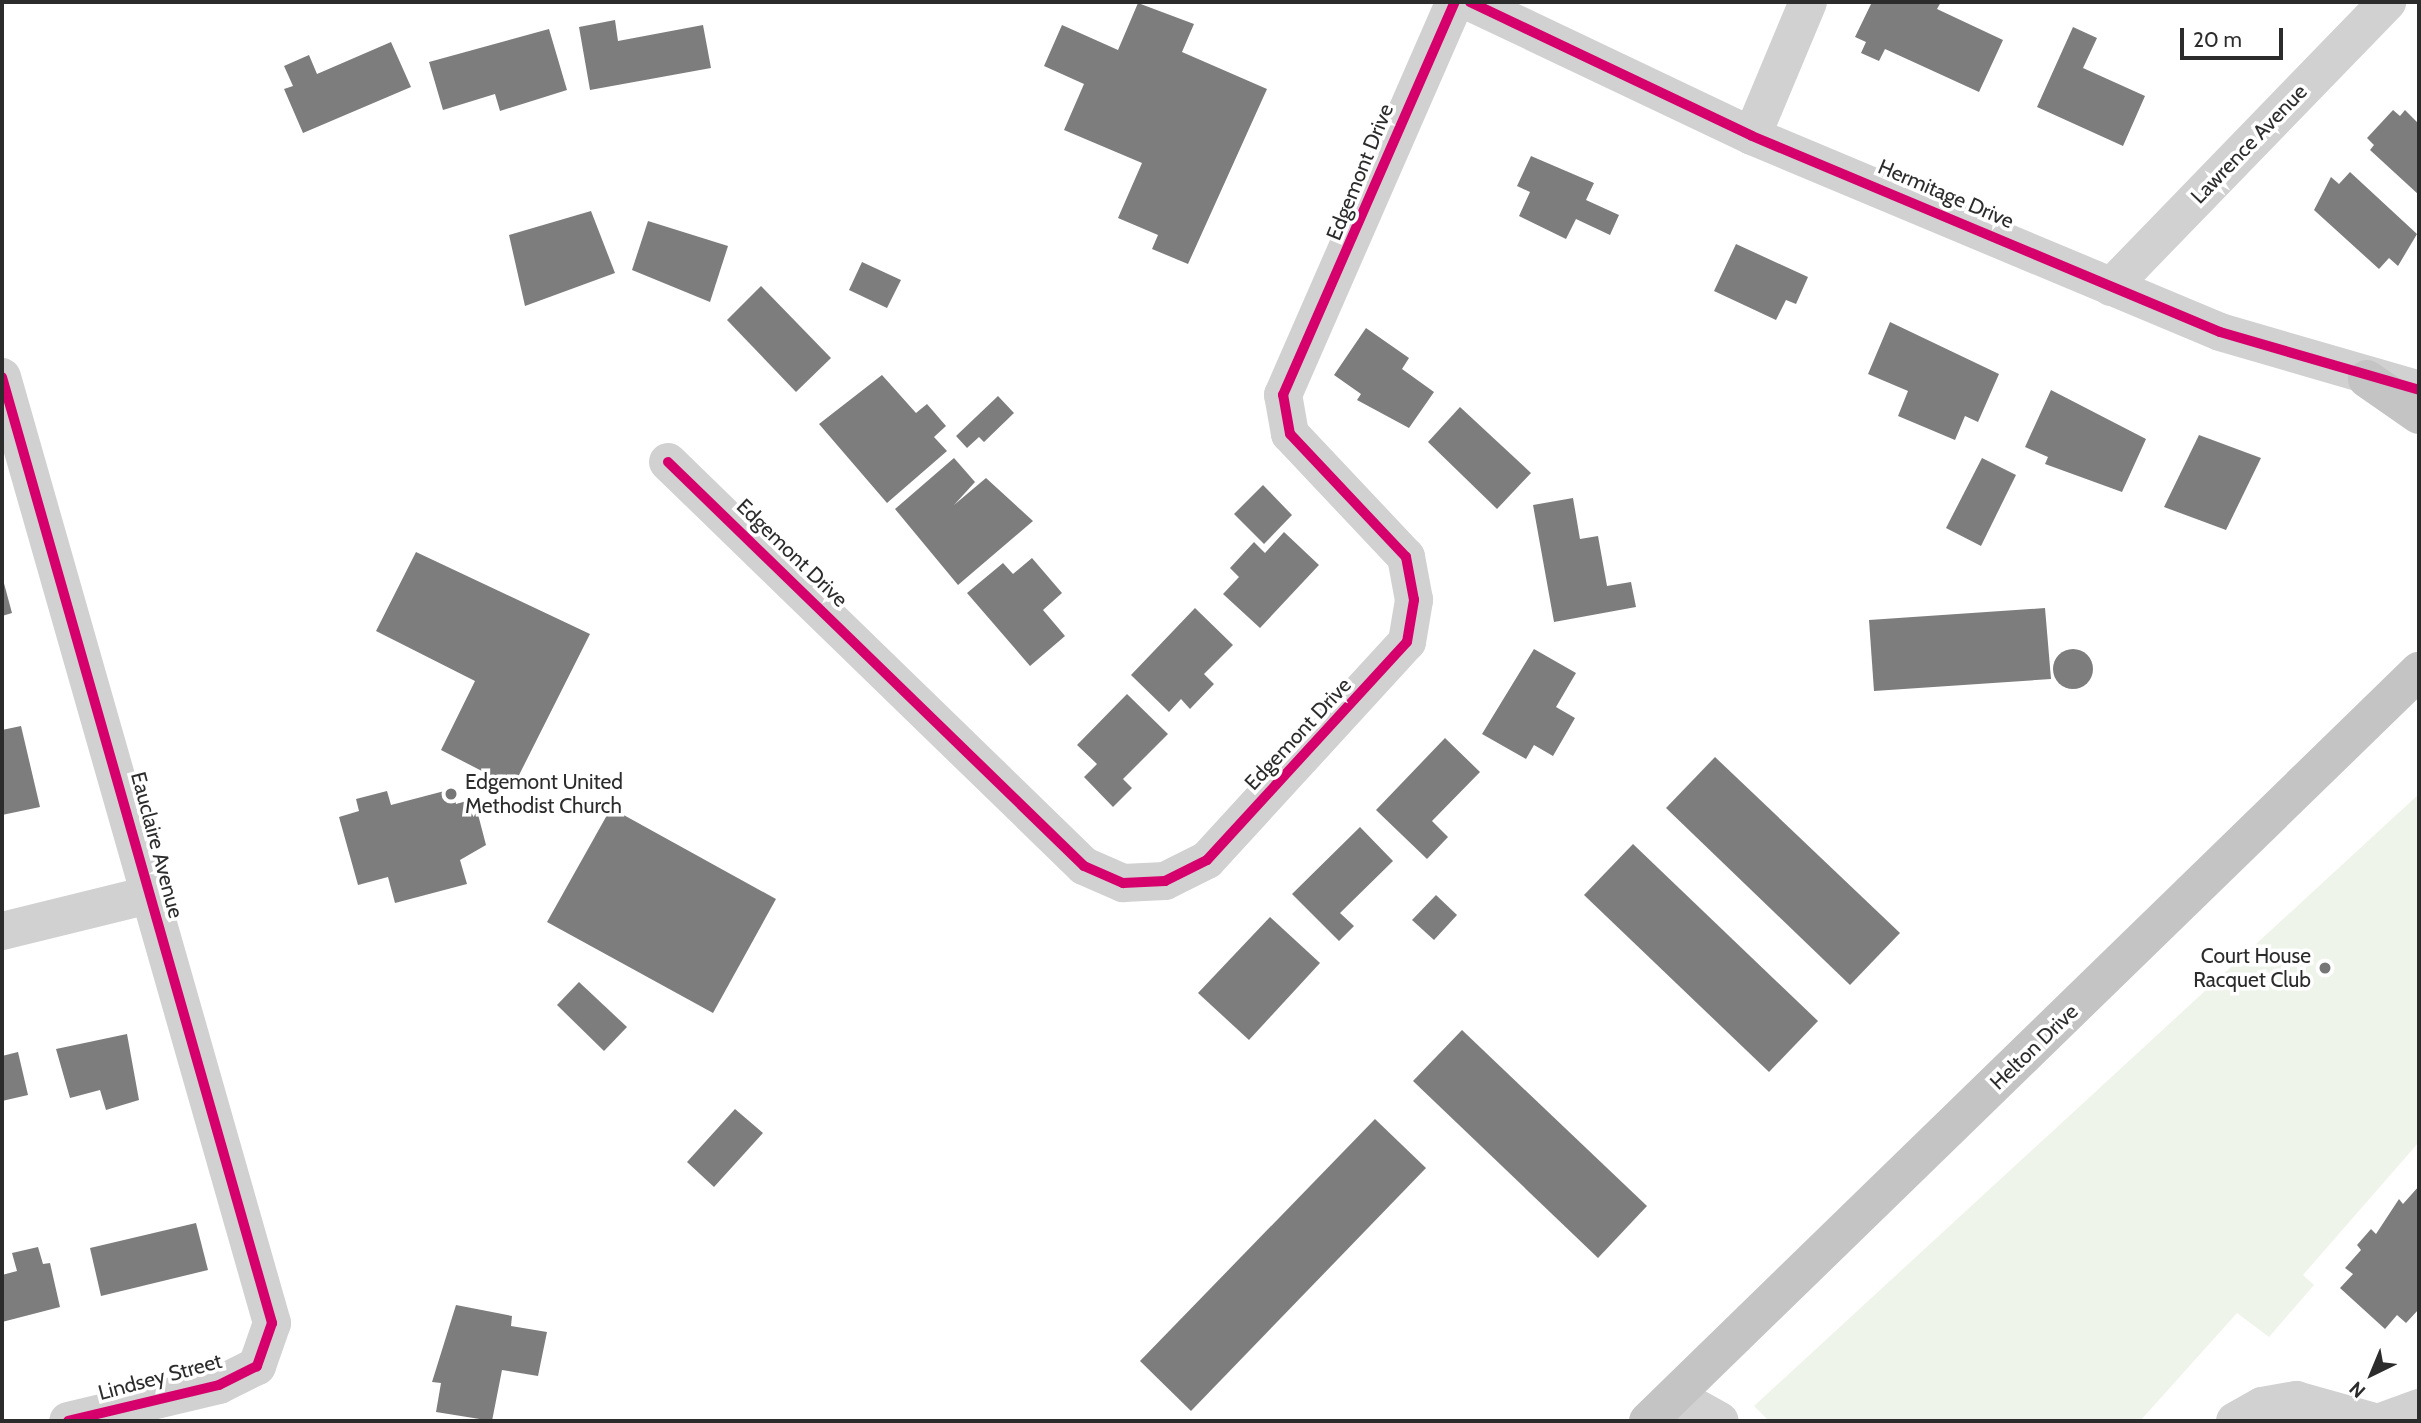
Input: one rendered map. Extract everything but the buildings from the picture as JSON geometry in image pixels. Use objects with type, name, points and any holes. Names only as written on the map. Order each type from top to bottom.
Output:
[{"type":"main road","points":[[2367,379],[2419,415]]},
{"type":"main road","name":"Helton Drive","points":[[1671,1413],[2419,671]]},
{"type":"street","name":"Edgemont Drive","points":[[668,462],[1084,866],[1122,883],[1165,881],[1207,860],[1407,642],[1414,600],[1406,557],[1290,434],[1283,395],[1455,2]]},
{"type":"street","name":"Hermitage Drive","points":[[1470,2],[1752,136],[2220,332],[2367,379],[2419,390]]},
{"type":"street","points":[[1752,136],[1808,2]]},
{"type":"street","name":"Lawrence Avenue","points":[[2111,287],[2387,2]]},
{"type":"street","name":"Eauclaire Avenue","points":[[2,377],[9,429],[149,895],[272,1323]]},
{"type":"street","points":[[2,931],[149,895]]},
{"type":"street","name":"Lindsey Street","points":[[68,1421],[219,1385],[257,1366],[272,1323]]},
{"type":"street","points":[[2235,1421],[2262,1406],[2296,1400],[2371,1421]]},
{"type":"street","points":[[2384,1421],[2419,1408]]},
{"type":"street","points":[[1671,1413],[1720,1421]]},
{"type":"shaded area","name":"Court House Racquet Club","points":[[2419,794],[2419,1142],[2303,1275],[2314,1285],[2269,1337],[2237,1313],[2140,1421],[1769,1421],[1754,1406]]},
{"type":"cycle path","points":[[668,462],[1084,866],[1123,883],[1165,881],[1207,860],[1407,642],[1414,600],[1406,557],[1290,434],[1283,395],[1455,2]]},
{"type":"cycle path","points":[[1470,2],[1752,136],[2220,332],[2419,390]]},
{"type":"cycle path","points":[[2,377],[272,1323],[257,1366],[219,1385],[68,1421]]},
{"type":"place","name":"Edgemont United Methodist Church","points":[[451,794]]},
{"type":"place","name":"Court House Racquet Club","points":[[2325,968]]}]
